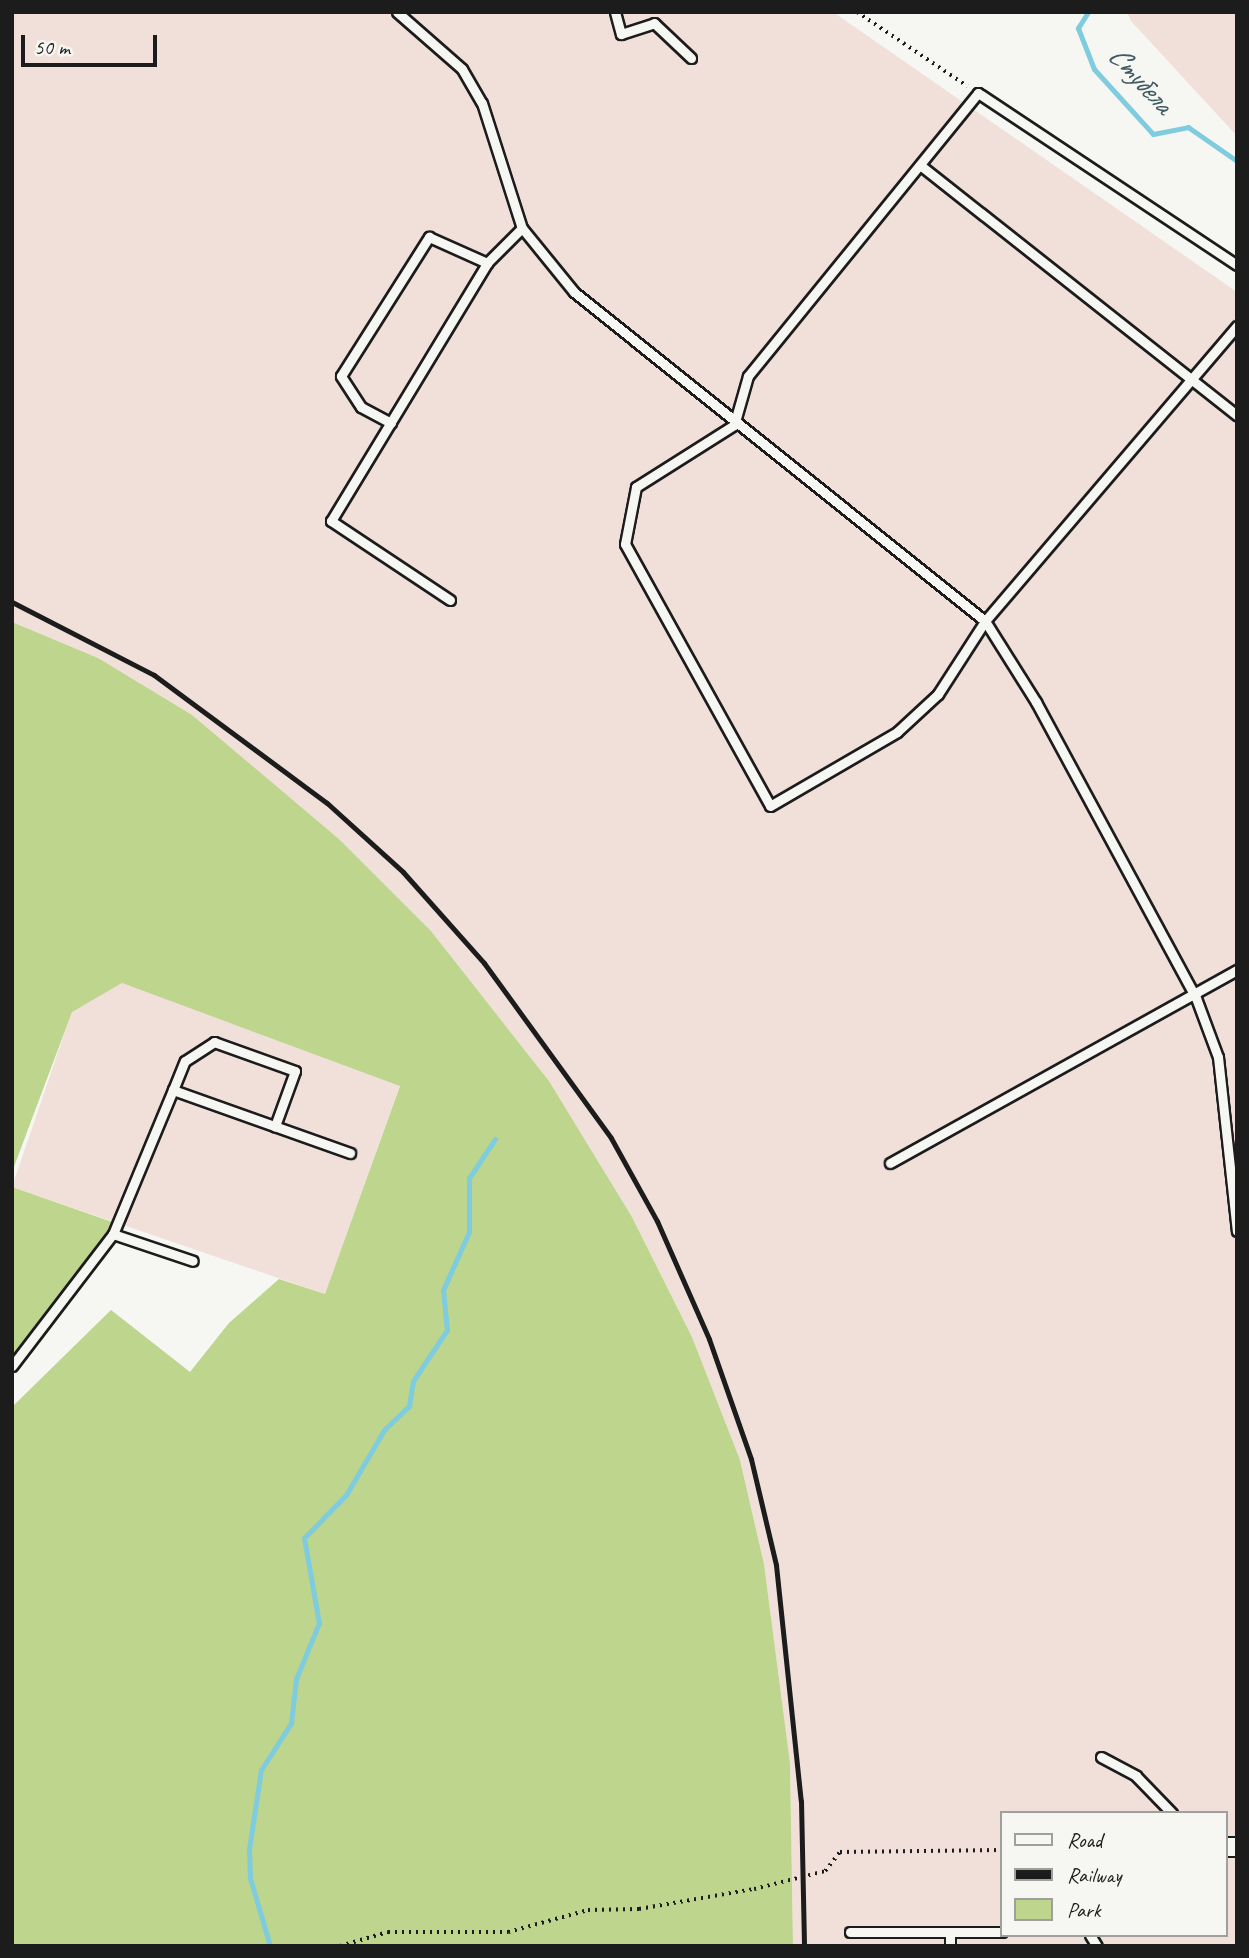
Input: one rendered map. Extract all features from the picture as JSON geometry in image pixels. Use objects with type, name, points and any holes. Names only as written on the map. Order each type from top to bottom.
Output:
[{"type":"lane","points":[[397,12],[462,69],[482,103],[522,228],[574,292],[734,425],[931,573],[985,621],[1043,714],[1196,998],[1218,1056],[1237,1231]]},
{"type":"lane","points":[[615,12],[621,34],[654,23],[691,58]]},
{"type":"lane","points":[[1237,265],[978,93],[748,376],[734,425],[636,487],[625,544],[770,806],[897,732],[937,694],[985,621],[1237,326]]},
{"type":"lane","points":[[920,165],[1237,415]]},
{"type":"lane","points":[[450,600],[331,521],[486,263],[522,228]]},
{"type":"lane","points":[[391,423],[361,407],[341,376],[429,237],[486,263]]},
{"type":"lane","points":[[890,1163],[1196,998],[1237,970]]},
{"type":"lane","points":[[12,1366],[113,1234],[185,1061],[214,1042],[295,1071],[275,1126]]},
{"type":"lane","points":[[173,1090],[350,1153]]},
{"type":"lane","points":[[113,1234],[192,1261]]},
{"type":"lane","points":[[1101,1757],[1136,1776],[1170,1811]]},
{"type":"lane","points":[[850,1933],[1000,1933]]},
{"type":"lane","points":[[950,1933],[950,1946]]},
{"type":"path","points":[[857,12],[978,93]]},
{"type":"path","points":[[340,1946],[388,1932],[508,1932],[588,1910],[639,1909],[754,1889],[825,1871],[840,1852],[1000,1850]]},
{"type":"shaded area","points":[[12,12],[833,12],[1237,292],[1237,1946],[793,1946],[790,1763],[764,1564],[740,1460],[692,1337],[632,1217],[549,1081],[431,931],[340,840],[98,658],[12,622]]},
{"type":"shaded area","points":[[1127,12],[1237,12],[1237,136],[1131,21]]},
{"type":"shaded area","points":[[122,983],[400,1085],[325,1294],[12,1187],[72,1011]]},
{"type":"green space","points":[[12,622],[98,658],[192,715],[340,840],[431,931],[549,1081],[632,1217],[692,1337],[740,1460],[764,1564],[790,1763],[793,1946],[12,1946],[12,1407],[111,1310],[190,1372],[229,1323],[279,1279],[325,1294],[400,1086],[122,983],[72,1012],[12,1172]]},
{"type":"green space","points":[[12,1187],[118,1224],[12,1363]]},
{"type":"waterway","name":"Стубела","points":[[1088,12],[1078,28],[1094,69],[1153,134],[1188,127],[1237,161]]},
{"type":"waterway","points":[[270,1946],[250,1878],[249,1849],[261,1770],[291,1723],[296,1679],[319,1623],[304,1538],[346,1495],[384,1430],[409,1406],[413,1381],[447,1330],[443,1290],[469,1232],[469,1178],[495,1139]]},
{"type":"railway","points":[[12,602],[154,675],[327,803],[403,872],[484,963],[611,1138],[657,1221],[709,1339],[751,1459],[776,1565],[801,1801],[804,1946]]}]
